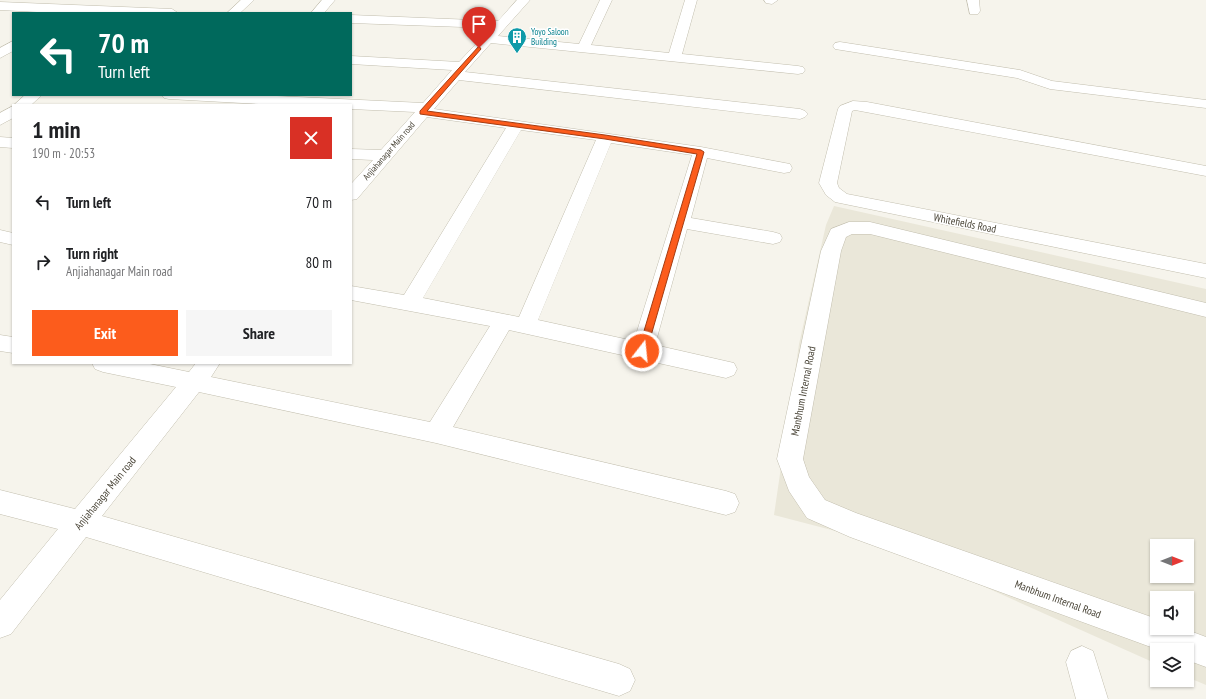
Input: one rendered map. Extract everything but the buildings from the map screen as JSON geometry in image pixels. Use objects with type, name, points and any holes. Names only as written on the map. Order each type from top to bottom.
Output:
[{"type":"street","points":[[64,12],[82,0]]},
{"type":"street","points":[[5,4],[64,12],[116,12],[134,0]]},
{"type":"street","points":[[165,12],[177,0]]},
{"type":"street","points":[[233,12],[248,0]]},
{"type":"street","points":[[318,12],[329,0]]},
{"type":"street","name":"Anjiahanagar Main road","points":[[352,194],[459,70],[524,0]]},
{"type":"street","points":[[583,49],[606,0]]},
{"type":"street","points":[[674,57],[691,0]]},
{"type":"street","points":[[352,19],[501,25]]},
{"type":"street","points":[[488,39],[798,70]]},
{"type":"street","points":[[0,54],[12,46]]},
{"type":"street","points":[[840,46],[1020,74],[1050,85],[1206,104]]},
{"type":"street","points":[[352,60],[459,70],[800,114]]},
{"type":"street","points":[[22,104],[34,96]]},
{"type":"street","points":[[183,96],[314,104]]},
{"type":"street","name":"Whitefields Road","points":[[1206,171],[867,106],[853,105],[845,109],[828,182],[832,191],[841,198],[1206,271]]},
{"type":"street","points":[[352,106],[424,110],[701,152],[784,168]]},
{"type":"street","points":[[0,120],[12,112]]},
{"type":"street","points":[[410,302],[516,125]]},
{"type":"street","points":[[526,325],[605,137]]},
{"type":"street","points":[[0,142],[12,143]]},
{"type":"street","points":[[642,351],[701,152]]},
{"type":"street","points":[[352,154],[386,155]]},
{"type":"street","points":[[680,222],[773,238]]},
{"type":"street","name":"Manbhum Internal Road","points":[[1206,310],[870,228],[849,228],[838,233],[831,251],[790,459],[798,483],[816,509],[850,524],[1206,652]]},
{"type":"street","points":[[0,236],[12,239]]},
{"type":"street","points":[[352,293],[410,302],[526,325],[726,369]]},
{"type":"street","points":[[436,433],[504,321]]},
{"type":"street","points":[[0,343],[12,345]]},
{"type":"street","points":[[114,364],[202,372],[436,433],[726,503]]},
{"type":"street","name":"Anjiahanagar Main road","points":[[0,623],[202,372]]},
{"type":"street","points":[[0,502],[81,523],[619,680]]},
{"type":"street","points":[[1082,662],[1092,699]]},
{"type":"shaded area","points":[[834,206],[1206,289],[1206,685],[1194,680],[1194,643],[1150,643],[1150,661],[893,546],[774,515],[799,344],[826,225]]},
{"type":"place","name":"Yoyo Saloon Building","points":[[517,54]]},
{"type":"route","points":[[479,48],[422,112],[605,137],[701,152],[642,351]]}]
